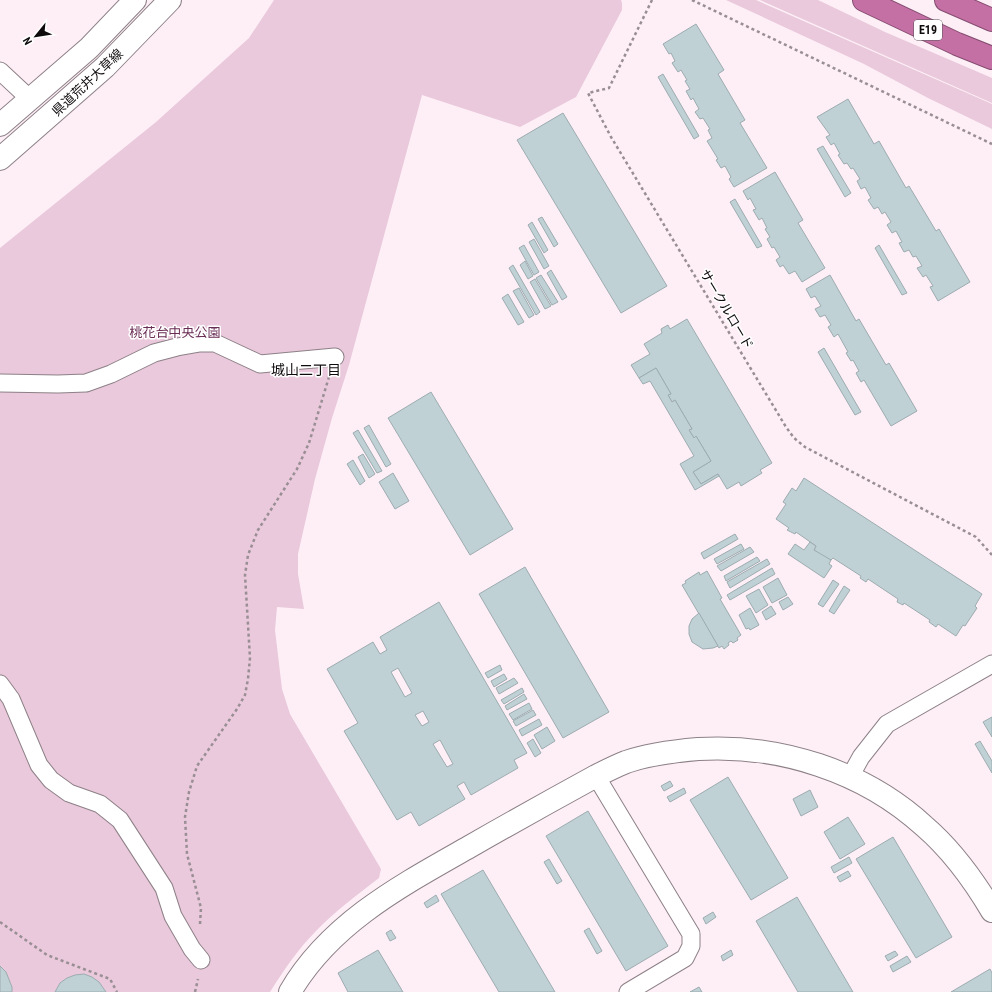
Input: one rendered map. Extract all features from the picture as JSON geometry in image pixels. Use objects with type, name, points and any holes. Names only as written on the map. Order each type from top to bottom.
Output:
[{"type":"highway","name":"E19","points":[[864,0],[957,44],[992,58]]},
{"type":"highway","points":[[946,0],[992,20]]},
{"type":"street","name":"県道荒井大草線","points":[[0,125],[89,48],[135,0]]},
{"type":"street","name":"県道荒井大草線","points":[[0,160],[105,67],[170,0]]},
{"type":"street","points":[[0,72],[30,99]]},
{"type":"street","points":[[0,383],[86,383],[112,374],[154,353],[200,343],[215,343],[260,364],[335,357]]},
{"type":"street","points":[[850,777],[861,757],[887,724],[992,664]]},
{"type":"street","points":[[0,684],[11,699],[39,765],[51,780],[69,793],[100,804],[120,820],[164,888],[174,916],[192,949],[201,960]]},
{"type":"street","points":[[290,992],[308,966],[327,943],[350,922],[406,883],[596,776],[627,762],[685,750],[717,748],[751,750],[803,760],[850,777],[880,793],[924,825],[962,866],[992,911]]},
{"type":"street","points":[[596,776],[691,934],[691,946],[685,958],[628,992]]},
{"type":"path","name":"サークルロード","points":[[652,0],[609,88],[588,93],[615,144],[786,427],[794,438],[805,447],[976,537],[992,556]]},
{"type":"path","points":[[692,0],[992,144]]},
{"type":"path","points":[[201,960],[201,908],[187,854],[184,817],[189,792],[197,766],[237,709],[245,695],[250,658],[245,575],[248,555],[258,530],[297,469],[309,443],[335,357]]},
{"type":"path","points":[[0,922],[47,955],[110,979],[118,992]]},
{"type":"green space","name":"桃花台中央公園","points":[[274,0],[621,0],[622,10],[576,97],[520,127],[422,95],[349,365],[315,479],[298,554],[298,574],[304,609],[277,607],[275,630],[282,689],[290,714],[381,869],[379,878],[338,910],[316,931],[303,945],[270,992],[0,992],[0,248],[156,122],[249,38]]},
{"type":"green space","points":[[726,0],[756,0],[992,104],[992,129],[928,98],[864,64]]},
{"type":"green space","points":[[760,0],[818,0],[885,32],[992,78],[992,103]]},
{"type":"building","points":[[696,24],[724,70],[718,74],[745,120],[740,123],[767,168],[734,187],[729,179],[731,177],[725,166],[721,168],[716,160],[718,159],[707,141],[712,138],[708,130],[710,129],[703,118],[700,119],[695,112],[699,109],[693,98],[691,100],[686,91],[690,89],[685,81],[687,80],[681,70],[678,72],[672,63],[675,61],[671,53],[669,54],[663,44]]},
{"type":"building","points":[[663,74],[699,136],[694,139],[658,77]]},
{"type":"building","points":[[848,99],[874,144],[879,141],[906,188],[909,186],[936,231],[939,229],[970,282],[938,301],[930,287],[933,286],[926,275],[923,277],[917,268],[922,266],[916,256],[913,257],[909,250],[904,252],[899,243],[902,242],[896,231],[892,233],[887,225],[891,222],[885,212],[882,214],[878,207],[874,209],[868,200],[871,198],[865,187],[861,189],[857,181],[860,179],[853,168],[851,169],[847,163],[844,164],[838,155],[840,154],[834,143],[831,145],[826,137],[830,135],[817,117]]},
{"type":"building","points":[[563,113],[667,286],[621,313],[517,140]]},
{"type":"building","points":[[823,146],[851,193],[845,197],[817,149]]},
{"type":"building","points":[[775,172],[803,220],[798,223],[825,268],[802,282],[795,271],[789,274],[783,265],[780,267],[776,260],[780,257],[774,247],[772,248],[767,239],[770,237],[765,229],[767,228],[762,218],[759,220],[753,210],[756,209],[750,198],[748,200],[743,191]]},
{"type":"building","points":[[735,199],[762,246],[757,248],[730,202]]},
{"type":"building","points":[[542,217],[558,244],[554,247],[538,219]]},
{"type":"building","points":[[532,222],[548,250],[544,253],[528,225]]},
{"type":"building","points":[[534,239],[549,266],[544,269],[529,242]]},
{"type":"building","points":[[524,245],[539,272],[534,275],[519,248]]},
{"type":"building","points":[[879,245],[907,293],[902,295],[875,248]]},
{"type":"building","points":[[525,261],[533,276],[528,279],[520,265]]},
{"type":"building","points":[[513,265],[540,312],[536,315],[509,268]]},
{"type":"building","points":[[551,270],[567,297],[562,300],[547,273]]},
{"type":"building","points":[[541,275],[558,302],[552,305],[536,278]]},
{"type":"building","points":[[830,275],[856,321],[859,319],[886,365],[889,363],[917,411],[891,426],[864,380],[861,382],[856,373],[859,371],[853,360],[851,361],[846,353],[848,352],[838,334],[834,337],[828,327],[831,325],[825,315],[820,317],[815,309],[821,306],[815,296],[811,298],[806,289]]},
{"type":"building","points":[[535,279],[551,306],[545,309],[530,282]]},
{"type":"building","points":[[519,288],[534,315],[529,318],[513,291]]},
{"type":"building","points":[[508,294],[524,322],[518,325],[502,298]]},
{"type":"building","points":[[687,319],[772,463],[760,470],[762,473],[741,486],[739,482],[727,489],[718,474],[701,484],[693,472],[711,461],[696,436],[694,438],[689,430],[692,429],[675,400],[672,402],[668,395],[671,394],[656,368],[639,378],[631,365],[650,354],[644,344],[662,333],[661,329],[668,325],[670,329]]},
{"type":"building","points":[[824,348],[861,412],[855,415],[818,352]]},
{"type":"building","points":[[656,368],[671,394],[668,395],[672,402],[675,400],[692,429],[689,430],[694,438],[696,436],[711,461],[693,472],[701,484],[718,474],[719,476],[695,490],[680,464],[694,456],[650,381],[643,384],[639,378]]},
{"type":"building","points":[[431,392],[513,529],[470,555],[388,418]]},
{"type":"building","points":[[369,425],[391,464],[386,467],[364,428]]},
{"type":"building","points":[[358,430],[382,471],[377,473],[353,433]]},
{"type":"building","points":[[363,454],[375,474],[369,478],[358,457]]},
{"type":"building","points":[[353,460],[365,481],[360,485],[347,464]]},
{"type":"building","points":[[393,473],[409,501],[395,509],[379,482]]},
{"type":"building","points":[[804,478],[982,594],[975,606],[977,608],[956,636],[938,624],[936,627],[929,622],[930,620],[904,603],[903,605],[897,602],[898,599],[868,579],[866,582],[860,578],[861,576],[833,558],[831,560],[825,558],[814,550],[816,546],[796,532],[795,534],[787,530],[789,528],[776,519],[786,504],[783,502],[792,488],[796,491]]},
{"type":"building","points":[[735,534],[738,539],[704,559],[701,553]]},
{"type":"building","points":[[810,542],[816,546],[814,550],[831,560],[829,564],[832,566],[824,578],[788,554],[795,544],[804,550]]},
{"type":"building","points":[[741,544],[744,549],[717,564],[714,559]]},
{"type":"building","points":[[750,547],[754,552],[721,571],[717,566]]},
{"type":"building","points":[[757,557],[760,561],[726,581],[724,576]]},
{"type":"building","points":[[767,559],[770,564],[730,588],[727,582]]},
{"type":"building","points":[[525,567],[609,712],[563,738],[479,594]]},
{"type":"building","points":[[772,568],[775,574],[730,600],[727,595]]},
{"type":"building","points":[[707,571],[722,598],[720,599],[741,635],[737,638],[738,640],[733,643],[731,641],[728,643],[729,645],[724,649],[722,646],[719,648],[682,585],[686,583],[685,581],[699,572],[700,575]]},
{"type":"building","points":[[778,578],[787,595],[772,603],[763,587]]},
{"type":"building","points":[[833,580],[839,584],[823,607],[818,604]]},
{"type":"building","points":[[844,586],[850,590],[834,614],[829,611]]},
{"type":"building","points":[[759,589],[768,605],[756,613],[746,596]]},
{"type":"building","points":[[788,597],[793,604],[783,610],[779,602]]},
{"type":"building","points":[[439,602],[527,753],[514,760],[518,768],[471,795],[464,782],[457,786],[465,799],[419,826],[411,812],[397,820],[344,731],[358,723],[327,669],[373,642],[380,654],[387,650],[380,637]],"holes":[[[398,668],[412,693],[405,697],[391,672]],[[423,711],[429,722],[422,726],[415,715]],[[440,740],[453,764],[447,767],[433,744]]]},
{"type":"building","points":[[771,606],[776,614],[766,620],[762,612]]},
{"type":"building","points":[[750,608],[759,625],[750,630],[749,628],[746,629],[739,615]]},
{"type":"building","points":[[699,613],[718,646],[703,649],[692,642],[689,634],[689,626],[692,619]]},
{"type":"building","points":[[500,665],[502,670],[488,678],[485,673]]},
{"type":"building","points":[[504,674],[507,679],[494,687],[491,681]]},
{"type":"building","points":[[514,678],[518,683],[499,694],[496,688]]},
{"type":"building","points":[[522,688],[524,692],[504,704],[501,700]]},
{"type":"building","points":[[524,694],[527,699],[507,710],[505,706]]},
{"type":"building","points":[[529,703],[532,709],[513,720],[509,714]]},
{"type":"building","points":[[533,710],[536,715],[516,726],[513,721]]},
{"type":"building","points":[[992,717],[992,737],[983,722]]},
{"type":"building","points":[[539,719],[542,725],[522,736],[519,730]]},
{"type":"building","points":[[547,727],[555,741],[542,749],[534,735]]},
{"type":"building","points":[[533,739],[541,753],[535,757],[527,743]]},
{"type":"building","points":[[980,741],[992,761],[992,773],[975,744]]},
{"type":"building","points":[[728,777],[788,878],[751,900],[690,800]]},
{"type":"building","points":[[670,781],[673,786],[664,791],[661,786]]},
{"type":"building","points":[[684,788],[686,793],[670,802],[667,797]]},
{"type":"building","points":[[810,790],[818,807],[801,816],[793,799]]},
{"type":"building","points":[[588,811],[668,946],[626,971],[546,836]]},
{"type":"building","points":[[848,817],[865,844],[840,859],[824,832]]},
{"type":"building","points":[[893,837],[952,937],[916,958],[856,859]]},
{"type":"building","points":[[849,857],[852,863],[834,873],[831,867]]},
{"type":"building","points":[[549,859],[562,881],[557,884],[544,862]]},
{"type":"building","points":[[483,870],[555,992],[499,992],[441,894]]},
{"type":"building","points":[[848,871],[851,876],[840,882],[837,877]]},
{"type":"building","points":[[436,895],[439,901],[427,908],[424,903]]},
{"type":"building","points":[[797,897],[853,992],[798,992],[756,921]]},
{"type":"building","points":[[713,912],[716,917],[706,924],[703,918]]},
{"type":"building","points":[[589,928],[602,951],[597,954],[584,931]]},
{"type":"building","points":[[391,930],[396,938],[390,941],[386,933]]},
{"type":"building","points":[[378,950],[403,992],[348,992],[338,973]]},
{"type":"building","points":[[731,950],[733,955],[723,961],[721,956]]},
{"type":"building","points":[[895,951],[898,955],[888,961],[885,956]]},
{"type":"building","points":[[907,956],[911,962],[893,972],[890,966]]},
{"type":"building","points":[[0,966],[6,972],[12,987],[12,992],[0,992]]},
{"type":"building","points":[[990,969],[992,973],[992,992],[951,992]]},
{"type":"building","points":[[84,974],[99,982],[106,992],[55,992],[60,983],[67,978]]},
{"type":"building","points":[[699,987],[702,992],[690,992]]},
{"type":"district","name":"城山二丁目","points":[[306,370]]}]
